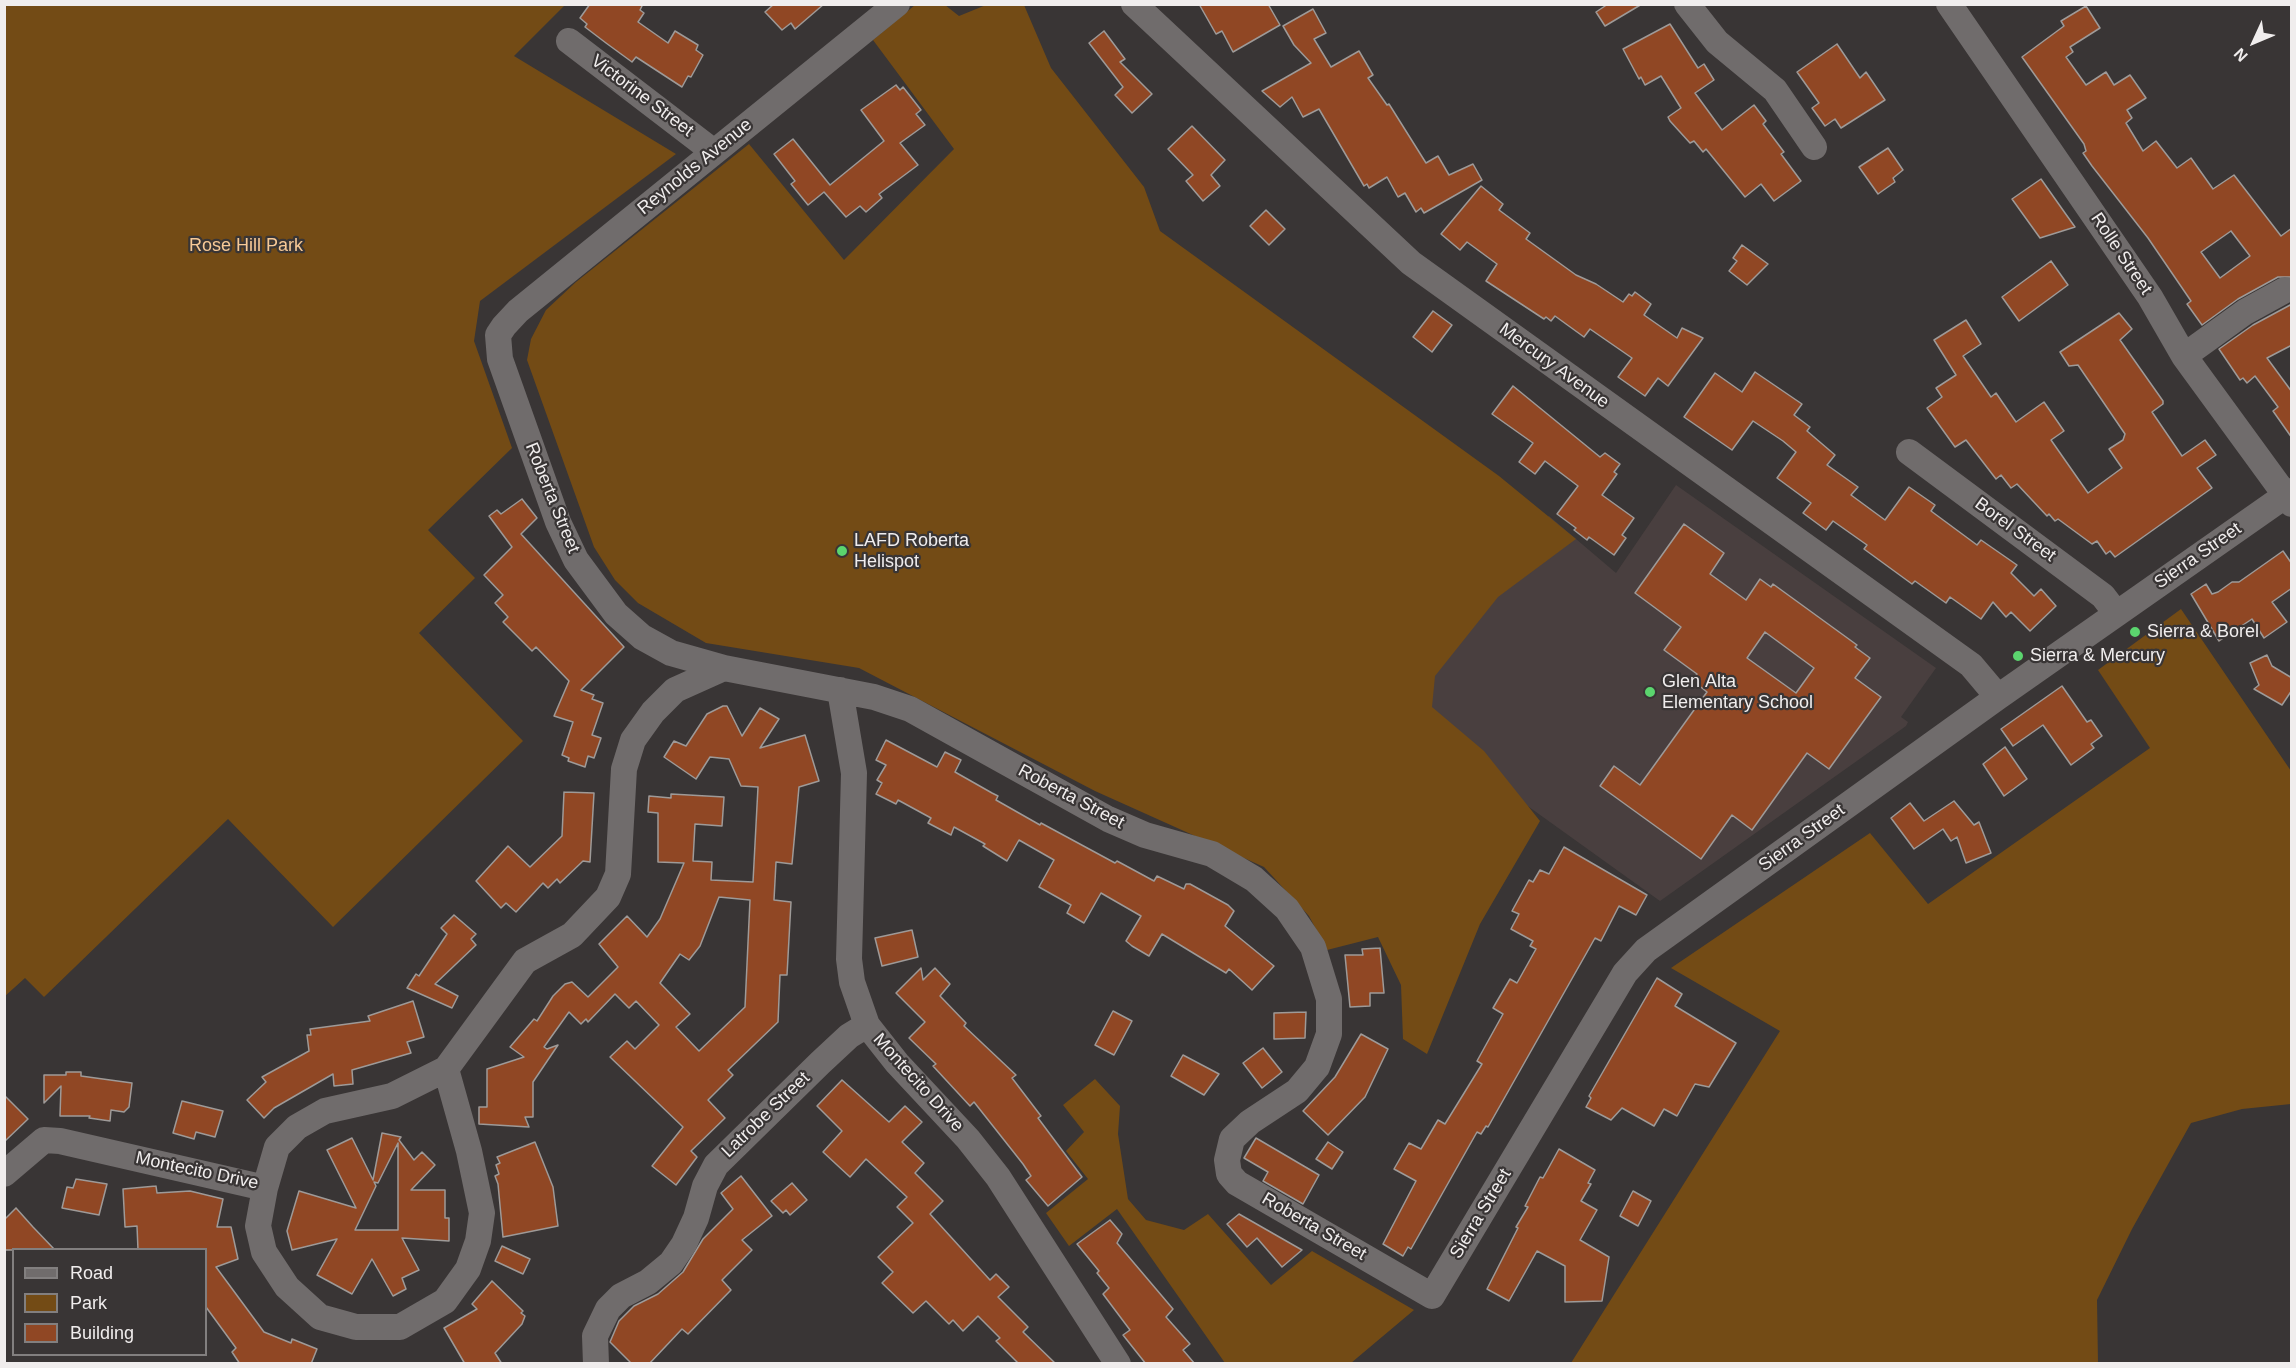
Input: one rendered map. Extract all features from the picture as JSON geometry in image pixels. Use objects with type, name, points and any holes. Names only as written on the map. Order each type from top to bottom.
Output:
[{"type":"street","name":"Reynolds Avenue","points":[[498,335],[518,311],[897,4]]},
{"type":"street","name":"Mercury Avenue","points":[[1134,4],[1411,263],[1971,665],[1998,697]]},
{"type":"street","points":[[1687,4],[1717,42],[1775,90],[1814,147]]},
{"type":"street","name":"Rolle Street","points":[[1949,4],[2150,297],[2184,356],[2289,497]]},
{"type":"street","name":"Victorine Street","points":[[569,41],[714,152]]},
{"type":"street","points":[[2184,356],[2245,312],[2285,290]]},
{"type":"street","name":"Roberta Street","points":[[498,335],[500,360],[558,522],[576,560],[616,614],[642,637],[671,653],[724,668],[874,697],[910,709],[1108,819],[1145,835],[1212,854],[1254,879],[1287,909],[1313,946],[1329,999],[1329,1034],[1317,1067],[1297,1091],[1250,1122],[1232,1139],[1227,1160],[1229,1174],[1237,1183],[1432,1296]]},
{"type":"street","name":"Borel Street","points":[[1909,452],[2103,596],[2116,613]]},
{"type":"street","name":"Sierra Street","points":[[1432,1296],[1625,973],[1646,950],[2116,613],[2289,497]]},
{"type":"street","name":"Montecito Drive","points":[[4,1174],[44,1140],[60,1140],[265,1188],[278,1146],[297,1127],[325,1111],[392,1096],[446,1069],[525,961],[572,935],[608,897],[618,874],[624,770],[633,740],[653,712],[675,690],[724,668]]},
{"type":"street","name":"Montecito Drive","points":[[840,690],[854,773],[849,959],[852,982],[867,1025],[897,1063],[968,1139],[998,1177],[1118,1364]]},
{"type":"street","name":"Latrobe Street","points":[[596,1364],[595,1336],[608,1309],[621,1296],[648,1282],[671,1263],[684,1244],[696,1218],[705,1186],[716,1165],[849,1036],[867,1025]]},
{"type":"street","points":[[265,1188],[258,1226],[264,1252],[286,1287],[320,1317],[356,1327],[400,1328],[445,1301],[468,1269],[478,1241],[482,1213],[469,1151],[446,1069]]},
{"type":"shaded area","name":"Glen Alta Elementary School","points":[[1676,485],[1936,668],[1901,717],[1908,722],[1906,726],[1660,901],[1426,733],[1429,594],[1549,516],[1616,573]]},
{"type":"green space","name":"Rose Hill Park","points":[[5,4],[565,5],[514,56],[676,154],[480,301],[474,341],[512,448],[428,530],[475,578],[419,633],[523,741],[333,927],[228,819],[44,997],[25,978],[4,997]]},
{"type":"green space","points":[[915,5],[945,5],[959,16],[986,5],[1024,5],[1051,68],[1144,187],[1160,231],[1499,476],[1576,539],[1498,597],[1435,676],[1432,707],[1484,751],[1540,821],[1480,924],[1427,1054],[1403,1039],[1401,985],[1378,937],[1327,950],[1309,916],[1264,867],[1095,791],[859,668],[706,643],[638,603],[615,580],[594,547],[527,360],[531,339],[546,310],[576,282],[749,144],[844,260],[954,149],[873,40]]},
{"type":"green space","points":[[2181,609],[2291,771],[2291,1104],[2242,1109],[2191,1123],[2132,1229],[2097,1300],[2098,1363],[1571,1363],[1780,1031],[1671,968],[1870,833],[1928,904],[2150,748],[2098,670]]},
{"type":"green space","points":[[1095,1079],[1120,1106],[1118,1134],[1128,1199],[1146,1220],[1184,1230],[1208,1214],[1271,1285],[1312,1251],[1414,1310],[1351,1363],[1225,1363],[1117,1209],[1069,1246],[1046,1213],[1088,1179],[1066,1151],[1084,1132],[1063,1105]]},
{"type":"building","points":[[590,4],[643,4],[640,10],[644,13],[638,22],[668,43],[675,31],[698,45],[696,50],[703,55],[691,77],[688,76],[682,87],[636,57],[632,62],[585,27],[587,24],[580,18]]},
{"type":"building","points":[[774,4],[824,4],[795,29],[791,23],[782,30],[765,12]]},
{"type":"building","points":[[1199,4],[1268,4],[1280,25],[1233,52],[1222,31],[1216,34]]},
{"type":"building","points":[[1608,4],[1642,4],[1605,26],[1596,12]]},
{"type":"building","points":[[2086,6],[2100,28],[2070,47],[2073,52],[2066,57],[2086,85],[2106,72],[2114,85],[2130,75],[2146,98],[2127,110],[2132,118],[2126,123],[2143,151],[2156,141],[2177,168],[2191,158],[2213,189],[2234,175],[2281,236],[2292,228],[2292,277],[2278,277],[2238,299],[2202,325],[2187,304],[2191,301],[2148,238],[2092,166],[2083,153],[2086,151],[2084,144],[2022,57],[2064,26],[2061,21]],"holes":[[[2231,231],[2250,256],[2220,278],[2201,252]]]},
{"type":"building","points":[[1313,9],[1326,33],[1314,39],[1331,67],[1359,51],[1373,75],[1368,78],[1387,105],[1389,104],[1426,163],[1438,156],[1449,175],[1473,164],[1482,180],[1424,213],[1421,208],[1416,212],[1405,193],[1398,197],[1387,177],[1369,188],[1367,184],[1364,186],[1319,109],[1303,117],[1292,97],[1280,107],[1262,91],[1311,63],[1294,45],[1283,26]]},
{"type":"building","points":[[1670,24],[1698,68],[1704,64],[1714,80],[1695,93],[1722,130],[1754,105],[1766,121],[1763,124],[1784,152],[1781,154],[1801,181],[1774,201],[1761,184],[1745,197],[1706,149],[1703,152],[1694,141],[1690,143],[1670,121],[1668,117],[1681,108],[1661,76],[1645,85],[1641,77],[1639,79],[1623,49]]},
{"type":"building","points":[[1104,31],[1125,59],[1120,62],[1152,94],[1132,113],[1115,95],[1123,87],[1089,43]]},
{"type":"building","points":[[1837,44],[1860,78],[1866,72],[1885,100],[1841,128],[1835,119],[1825,126],[1812,108],[1819,103],[1797,72]]},
{"type":"building","points":[[896,85],[900,90],[903,87],[921,110],[916,114],[925,125],[900,143],[918,165],[879,194],[882,198],[866,212],[860,206],[846,217],[824,192],[808,205],[791,184],[795,181],[774,154],[793,139],[830,185],[884,141],[861,110]]},
{"type":"building","points":[[1192,126],[1225,160],[1211,175],[1220,186],[1203,201],[1186,181],[1193,175],[1168,149]]},
{"type":"building","points":[[1888,148],[1903,170],[1893,178],[1895,182],[1878,194],[1859,167]]},
{"type":"building","points":[[2041,179],[2075,227],[2040,238],[2012,199]]},
{"type":"building","points":[[1481,186],[1503,204],[1499,210],[1530,233],[1526,239],[1576,275],[1596,284],[1623,302],[1629,294],[1632,296],[1635,292],[1651,304],[1644,315],[1677,338],[1682,328],[1703,338],[1668,386],[1658,378],[1645,396],[1618,377],[1632,358],[1590,329],[1584,337],[1555,316],[1551,321],[1546,317],[1544,319],[1486,281],[1497,264],[1467,242],[1460,250],[1441,234]]},
{"type":"building","points":[[1266,210],[1285,229],[1269,245],[1250,226]]},
{"type":"building","points":[[1742,245],[1768,264],[1747,285],[1729,271],[1737,261],[1733,258]]},
{"type":"building","points":[[2051,261],[2068,285],[2019,321],[2002,297]]},
{"type":"building","points":[[2292,304],[2292,345],[2267,358],[2292,392],[2292,438],[2273,411],[2278,407],[2255,376],[2247,383],[2243,378],[2240,380],[2219,349],[2253,325]]},
{"type":"building","points":[[1433,311],[1452,325],[1432,352],[1413,337]]},
{"type":"building","points":[[2119,313],[2132,329],[2120,340],[2163,401],[2163,404],[2152,412],[2182,456],[2205,440],[2216,455],[2197,468],[2212,488],[2115,557],[2110,551],[2106,554],[2097,541],[2092,544],[2058,519],[2055,521],[2049,514],[2047,516],[2017,484],[2011,488],[2001,475],[1996,479],[1966,440],[1955,447],[1927,408],[1942,397],[1936,388],[1956,375],[1934,340],[1966,320],[1981,344],[1963,356],[1991,397],[1996,393],[2016,422],[2044,402],[2064,431],[2051,440],[2088,493],[2122,468],[2109,449],[2123,440],[2125,434],[2078,365],[2069,366],[2060,352]]},
{"type":"building","points":[[1755,372],[1802,404],[1794,415],[1810,427],[1807,431],[1835,455],[1827,465],[1858,487],[1851,495],[1885,520],[1909,487],[1935,505],[1931,511],[1977,545],[1981,540],[2017,565],[2011,573],[2034,596],[2041,589],[2056,606],[2030,631],[2011,612],[2006,617],[1993,602],[1981,619],[1950,597],[1946,603],[1915,581],[1912,584],[1864,549],[1867,545],[1833,521],[1826,530],[1803,513],[1811,503],[1777,478],[1796,452],[1783,441],[1753,421],[1732,450],[1684,417],[1715,373],[1742,392]]},
{"type":"building","points":[[1513,386],[1600,457],[1605,453],[1620,464],[1614,472],[1617,474],[1602,495],[1634,518],[1622,535],[1626,538],[1614,555],[1589,537],[1587,540],[1574,530],[1576,528],[1557,514],[1578,486],[1545,461],[1535,474],[1519,462],[1533,443],[1492,414]]},
{"type":"building","points":[[522,499],[537,518],[521,534],[624,647],[581,690],[594,695],[592,699],[603,703],[592,735],[601,738],[594,758],[588,756],[585,767],[568,761],[569,758],[562,755],[573,722],[554,716],[569,681],[536,647],[532,651],[503,622],[508,617],[495,603],[503,595],[484,575],[512,547],[489,516],[497,510],[501,514]]},
{"type":"building","points":[[1684,524],[1724,553],[1710,574],[1746,600],[1760,579],[1771,587],[1773,584],[1857,645],[1855,647],[1870,658],[1855,678],[1881,697],[1829,769],[1807,753],[1752,830],[1732,815],[1701,859],[1600,786],[1614,766],[1640,785],[1707,692],[1692,680],[1697,674],[1664,650],[1681,627],[1635,593]],"holes":[[[1765,632],[1814,668],[1796,693],[1747,658]]]},
{"type":"building","points":[[2283,551],[2292,564],[2292,588],[2272,602],[2287,622],[2264,638],[2252,619],[2219,641],[2191,594],[2206,584],[2212,594],[2218,592],[2232,582],[2239,582]]},
{"type":"building","points":[[2267,655],[2272,666],[2292,678],[2292,690],[2282,705],[2254,689],[2259,685],[2250,663]]},
{"type":"building","points":[[2062,686],[2087,722],[2091,720],[2102,736],[2091,744],[2094,748],[2071,765],[2043,725],[2013,746],[2001,729]]},
{"type":"building","points":[[727,706],[742,736],[760,708],[779,719],[760,748],[805,735],[819,781],[799,787],[792,864],[776,862],[774,900],[791,902],[787,975],[780,975],[778,1022],[728,1070],[733,1075],[708,1100],[725,1118],[691,1151],[697,1157],[676,1185],[652,1166],[683,1127],[610,1057],[627,1041],[635,1049],[659,1025],[636,1001],[629,1008],[615,994],[588,1022],[586,1019],[581,1024],[569,1012],[544,1047],[547,1049],[558,1045],[533,1082],[533,1117],[525,1117],[529,1127],[479,1124],[479,1107],[487,1107],[487,1069],[524,1057],[510,1047],[534,1019],[537,1021],[553,996],[565,984],[572,982],[588,997],[618,967],[599,944],[627,916],[647,937],[660,919],[684,863],[658,862],[658,813],[648,812],[649,796],[671,798],[671,794],[724,797],[722,826],[695,824],[693,861],[712,862],[711,880],[753,882],[758,787],[741,786],[729,759],[710,757],[696,779],[664,757],[674,741],[686,746],[707,714]],"holes":[[[719,897],[750,900],[745,1007],[699,1051],[676,1027],[690,1014],[660,983],[680,954],[689,960],[700,946]]]},
{"type":"building","points":[[886,740],[937,767],[945,752],[961,760],[955,772],[998,796],[996,800],[1040,825],[1041,823],[1154,881],[1157,876],[1184,889],[1186,884],[1190,884],[1228,905],[1234,911],[1225,926],[1274,966],[1252,990],[1229,969],[1226,973],[1162,934],[1149,956],[1126,941],[1141,916],[1101,893],[1084,923],[1067,913],[1071,905],[1039,887],[1054,860],[1019,840],[1007,861],[983,846],[985,844],[954,827],[951,835],[928,823],[931,818],[898,800],[896,804],[876,794],[882,783],[877,780],[886,765],[876,760]]},
{"type":"building","points":[[2005,747],[2027,779],[2004,796],[1983,764]]},
{"type":"building","points":[[564,792],[594,793],[590,862],[583,861],[560,883],[557,879],[548,888],[543,883],[516,912],[506,903],[501,908],[476,881],[508,846],[530,867],[562,836]]},
{"type":"building","points":[[1954,801],[1974,825],[1979,822],[1991,853],[1966,863],[1957,837],[1951,841],[1943,829],[1914,849],[1891,818],[1910,803],[1924,821]]},
{"type":"building","points":[[1564,847],[1647,895],[1636,915],[1619,906],[1601,941],[1595,938],[1488,1127],[1486,1126],[1481,1134],[1477,1132],[1411,1249],[1408,1247],[1403,1256],[1383,1244],[1416,1181],[1394,1169],[1409,1143],[1421,1149],[1438,1120],[1445,1124],[1482,1064],[1477,1061],[1503,1014],[1493,1008],[1510,979],[1517,983],[1536,949],[1530,946],[1533,941],[1511,929],[1519,914],[1512,911],[1529,880],[1533,882],[1540,870],[1549,874]]},
{"type":"building","points":[[454,915],[476,934],[471,939],[476,945],[435,984],[458,996],[452,1008],[407,988],[416,974],[419,976],[447,934],[441,928]]},
{"type":"building","points":[[912,930],[918,957],[882,966],[875,938]]},
{"type":"building","points":[[1380,948],[1384,993],[1370,993],[1370,1006],[1350,1007],[1345,955],[1363,955],[1362,949]]},
{"type":"building","points":[[921,968],[923,980],[935,968],[950,984],[940,996],[966,1023],[964,1026],[1016,1075],[1012,1078],[1041,1116],[1038,1118],[1082,1177],[1048,1206],[1026,1180],[1031,1176],[1023,1164],[974,1102],[970,1106],[933,1066],[936,1064],[909,1038],[925,1022],[896,993]]},
{"type":"building","points":[[1657,978],[1682,994],[1675,1006],[1736,1043],[1709,1087],[1695,1084],[1677,1116],[1664,1109],[1654,1126],[1622,1108],[1611,1120],[1586,1107],[1591,1098],[1589,1096]]},
{"type":"building","points":[[413,1001],[424,1037],[407,1042],[411,1053],[352,1070],[353,1084],[334,1086],[333,1074],[274,1108],[264,1118],[247,1100],[266,1082],[262,1077],[309,1051],[307,1035],[311,1035],[310,1029],[370,1021],[368,1016]]},
{"type":"building","points":[[1113,1011],[1132,1021],[1114,1055],[1095,1045]]},
{"type":"building","points":[[1306,1012],[1305,1038],[1274,1039],[1274,1013]]},
{"type":"building","points":[[1361,1034],[1388,1049],[1365,1097],[1328,1135],[1303,1111],[1335,1077]]},
{"type":"building","points":[[1263,1048],[1282,1072],[1262,1088],[1243,1063]]},
{"type":"building","points":[[1183,1055],[1219,1074],[1204,1095],[1171,1076]]},
{"type":"building","points":[[66,1072],[81,1072],[81,1076],[132,1083],[129,1107],[124,1112],[111,1110],[110,1121],[89,1118],[90,1116],[60,1116],[61,1086],[44,1103],[44,1075],[66,1075]]},
{"type":"building","points":[[842,1080],[889,1122],[905,1106],[922,1122],[902,1142],[924,1163],[915,1173],[943,1201],[930,1214],[990,1280],[996,1274],[1009,1287],[998,1297],[1028,1327],[1023,1332],[1056,1364],[1019,1364],[996,1341],[1000,1338],[978,1316],[963,1331],[953,1320],[949,1324],[926,1301],[913,1313],[882,1283],[893,1272],[878,1257],[913,1223],[897,1207],[907,1197],[866,1159],[850,1177],[823,1152],[842,1131],[817,1106]]},
{"type":"building","points":[[4,1095],[28,1119],[4,1142]]},
{"type":"building","points":[[182,1101],[223,1111],[215,1137],[196,1132],[194,1139],[173,1133]]},
{"type":"building","points":[[382,1133],[401,1137],[399,1140],[414,1160],[422,1152],[435,1165],[411,1190],[445,1190],[445,1218],[449,1218],[449,1241],[402,1238],[419,1270],[402,1278],[406,1289],[393,1296],[372,1259],[352,1294],[317,1275],[337,1239],[292,1250],[287,1231],[299,1191],[356,1208],[327,1150],[352,1138],[373,1180]],"holes":[[[398,1143],[398,1230],[355,1230],[376,1186],[374,1182],[378,1183]]]},
{"type":"building","points":[[1256,1138],[1319,1175],[1303,1204],[1263,1181],[1268,1172],[1244,1158]]},
{"type":"building","points":[[535,1142],[553,1187],[558,1226],[503,1237],[498,1184],[495,1176],[499,1174],[496,1165],[500,1163],[497,1157]]},
{"type":"building","points":[[1328,1142],[1343,1152],[1332,1169],[1316,1159]]},
{"type":"building","points":[[1559,1149],[1595,1170],[1588,1183],[1591,1184],[1581,1201],[1597,1210],[1580,1240],[1609,1257],[1602,1301],[1565,1302],[1565,1266],[1537,1251],[1509,1301],[1487,1289],[1528,1207],[1525,1206],[1540,1177],[1543,1178]]},
{"type":"building","points":[[741,1176],[772,1216],[742,1240],[752,1250],[722,1280],[731,1290],[688,1334],[682,1329],[649,1364],[632,1364],[610,1342],[619,1321],[634,1306],[658,1294],[683,1272],[703,1239],[733,1209],[721,1193]]},
{"type":"building","points":[[76,1179],[107,1184],[99,1215],[62,1208],[67,1187],[73,1188]]},
{"type":"building","points":[[792,1183],[807,1200],[790,1215],[786,1210],[783,1213],[771,1201]]},
{"type":"building","points":[[156,1186],[157,1193],[190,1191],[223,1199],[217,1227],[231,1227],[238,1259],[216,1267],[264,1332],[291,1343],[292,1339],[317,1349],[311,1364],[240,1364],[232,1352],[236,1348],[207,1308],[207,1248],[138,1248],[137,1226],[125,1227],[123,1189]]},
{"type":"building","points":[[1633,1191],[1651,1201],[1638,1226],[1620,1216]]},
{"type":"building","points":[[16,1208],[53,1248],[4,1250],[4,1220]]},
{"type":"building","points":[[1239,1214],[1302,1250],[1282,1267],[1257,1238],[1247,1247],[1227,1224]]},
{"type":"building","points":[[1110,1220],[1122,1234],[1117,1243],[1173,1309],[1166,1317],[1190,1344],[1183,1350],[1195,1364],[1146,1364],[1123,1335],[1130,1330],[1103,1294],[1109,1288],[1097,1273],[1099,1271],[1077,1244]]},
{"type":"building","points":[[502,1246],[530,1259],[523,1274],[495,1261]]},
{"type":"building","points":[[492,1281],[523,1311],[521,1313],[525,1316],[522,1324],[495,1353],[502,1364],[465,1364],[444,1328],[477,1309],[472,1304]]},
{"type":"place","name":"LAFD Roberta Helispot","points":[[842,551]]},
{"type":"place","name":"Sierra & Borel","points":[[2135,632]]},
{"type":"place","name":"Sierra & Mercury","points":[[2018,656]]},
{"type":"place","name":"Glen Alta Elementary School","points":[[1650,692]]}]
